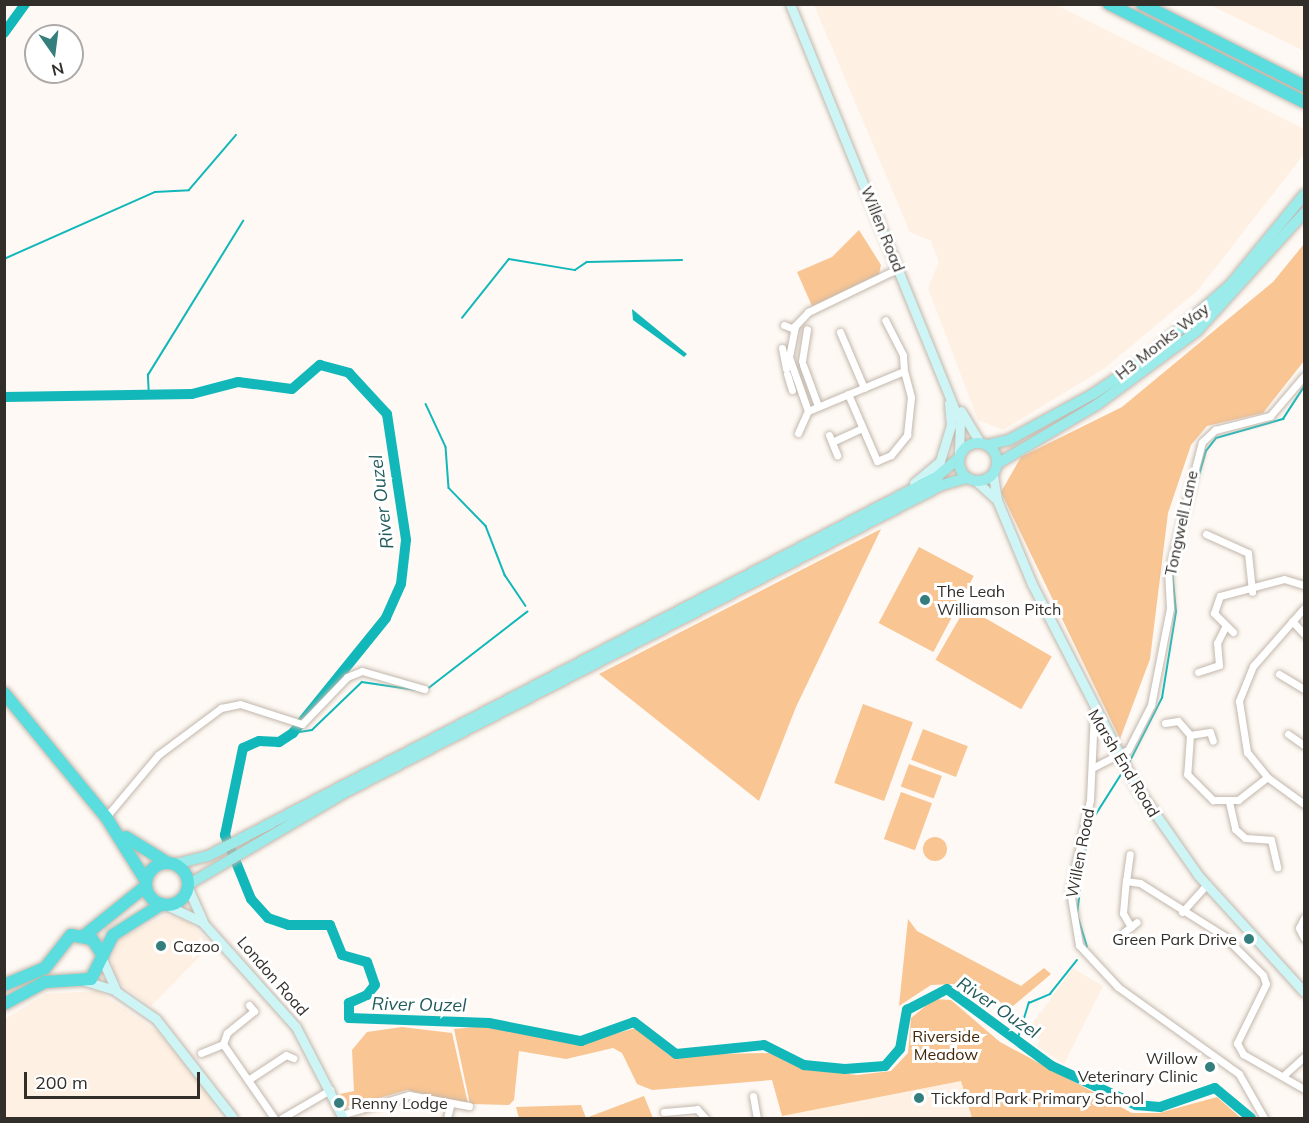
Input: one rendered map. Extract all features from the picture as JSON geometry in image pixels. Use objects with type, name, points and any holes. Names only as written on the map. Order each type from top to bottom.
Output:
[{"type":"highway","points":[[1109,4],[1305,102]]},
{"type":"highway","points":[[1142,4],[1305,86]]},
{"type":"highway","points":[[4,693],[106,817],[131,842],[171,864],[188,886],[181,900],[164,905],[113,935],[103,958],[85,981],[69,980],[38,984],[4,1004]]},
{"type":"highway","points":[[106,817],[146,883],[164,905]]},
{"type":"highway","points":[[4,986],[41,971],[55,955],[64,939],[85,935],[146,883],[153,869],[171,864]]},
{"type":"highway","points":[[85,935],[98,944],[103,958]]},
{"type":"highway","points":[[55,955],[58,971],[69,980]]},
{"type":"main road","name":"H3 Monks Way","points":[[983,444],[1009,440],[1093,394],[1148,357],[1230,285],[1305,195]]},
{"type":"main road","name":"H3 Monks Way","points":[[997,464],[1107,398],[1197,331],[1305,213]]},
{"type":"main road","points":[[188,886],[211,860],[283,820],[938,476],[959,458],[965,448],[983,444],[997,464],[993,475],[977,482],[966,478],[942,485],[283,820]]},
{"type":"main road","points":[[959,458],[966,478]]},
{"type":"main road","points":[[171,864],[211,860]]},
{"type":"street","name":"Willen Road","points":[[791,4],[960,422],[959,458]]},
{"type":"street","name":"Willen Road","points":[[791,4],[964,420],[983,444]]},
{"type":"street","points":[[808,411],[790,376],[787,358],[794,329],[808,312],[899,268]]},
{"type":"street","points":[[848,394],[877,461],[891,455],[907,435],[911,397],[904,371],[903,355],[885,320]]},
{"type":"street","points":[[784,325],[794,329]]},
{"type":"street","points":[[807,329],[802,342],[802,363],[818,406]]},
{"type":"street","points":[[840,332],[864,388]]},
{"type":"street","points":[[791,339],[802,342]]},
{"type":"street","points":[[783,348],[787,358],[792,390]]},
{"type":"street","points":[[798,433],[808,411],[904,371]]},
{"type":"street","name":"Tongwell Lane","points":[[1120,758],[1151,705],[1161,670],[1170,608],[1168,574],[1202,442],[1215,430],[1270,416],[1305,376]]},
{"type":"street","points":[[891,500],[940,461],[951,426],[948,392]]},
{"type":"street","points":[[837,455],[831,439],[862,428]]},
{"type":"street","name":"Marsh End Road","points":[[993,475],[997,500],[1094,712],[1120,758],[1206,885],[1305,992]]},
{"type":"street","name":"Marsh End Road","points":[[977,482],[997,500]]},
{"type":"street","points":[[1206,534],[1248,554],[1252,592]]},
{"type":"street","points":[[1233,632],[1225,627],[1214,613],[1220,596],[1252,592],[1284,579],[1305,585]]},
{"type":"street","points":[[1305,608],[1253,666],[1239,701],[1247,752],[1267,777],[1305,804]]},
{"type":"street","points":[[1292,621],[1305,634]]},
{"type":"street","points":[[1198,672],[1217,672],[1217,643],[1225,627]]},
{"type":"street","points":[[106,817],[158,755],[221,708],[240,704],[302,724],[347,677],[362,671],[424,689]]},
{"type":"street","points":[[1279,674],[1305,689]]},
{"type":"street","name":"Willen Road","points":[[1094,712],[1094,767],[1070,891],[1079,945],[1097,970],[1207,1049],[1252,1089],[1264,1119]]},
{"type":"street","points":[[1165,723],[1178,721],[1190,735],[1187,774],[1196,789],[1229,802],[1250,794],[1267,777]]},
{"type":"street","points":[[1190,735],[1210,732],[1213,741]]},
{"type":"street","points":[[1288,734],[1305,745]]},
{"type":"street","points":[[1094,767],[1120,758]]},
{"type":"street","points":[[1229,802],[1235,829],[1245,838],[1274,838],[1277,867]]},
{"type":"street","points":[[1130,854],[1122,913],[1131,927]]},
{"type":"street","points":[[1126,882],[1140,883],[1182,912],[1224,936],[1263,975],[1264,994],[1237,1043],[1243,1054],[1285,1074],[1305,1089]]},
{"type":"street","points":[[1182,912],[1206,885]]},
{"type":"street","name":"London Road","points":[[188,886],[204,924],[291,1020],[330,1090],[342,1117]]},
{"type":"street","name":"London Road","points":[[164,905],[204,924]]},
{"type":"street","points":[[1305,918],[1299,928],[1305,938]]},
{"type":"street","points":[[103,958],[117,992]]},
{"type":"street","points":[[85,981],[117,992],[156,1019],[232,1119]]},
{"type":"street","points":[[201,1053],[223,1044],[227,1033],[254,1011],[249,1005]]},
{"type":"street","points":[[223,1044],[274,1119]]},
{"type":"street","points":[[248,1080],[286,1051],[293,1058]]},
{"type":"street","points":[[1285,1074],[1305,1057]]},
{"type":"street","points":[[282,1119],[330,1090]]},
{"type":"street","points":[[342,1117],[404,1095],[450,1106],[470,1106]]},
{"type":"street","points":[[753,1096],[757,1119]]},
{"type":"street","points":[[447,1119],[450,1106]]},
{"type":"street","points":[[663,1112],[698,1109],[705,1119]]},
{"type":"shaded area","points":[[814,5],[1056,5],[1304,129],[1304,154],[1198,290],[1105,368],[1003,430],[978,420],[928,288],[939,262],[931,241],[910,232]]},
{"type":"shaded area","points":[[1210,5],[1304,5],[1304,51]]},
{"type":"shaded area","points":[[166,915],[187,921],[212,944],[151,1006],[124,987],[113,973],[112,958],[122,938]]},
{"type":"shaded area","points":[[1073,968],[1103,986],[1064,1064],[1037,1046],[1040,1040],[1028,1030]]},
{"type":"shaded area","points":[[98,991],[158,1032],[207,1091],[220,1118],[5,1118],[5,1019],[46,994]]},
{"type":"shaded area","name":"Tickford Park Primary School","points":[[961,1081],[972,1118],[782,1116]]},
{"type":"green space","points":[[859,230],[881,265],[879,274],[812,306],[797,272],[832,257]]},
{"type":"green space","points":[[1304,244],[1304,361],[1263,413],[1207,426],[1191,445],[1168,513],[1150,659],[1120,739],[1001,492],[1021,457],[1122,407],[1273,282]]},
{"type":"green space","points":[[881,529],[796,707],[759,801],[599,674]]},
{"type":"green space","name":"The Leah Williamson Pitch","points":[[919,547],[974,576],[933,652],[879,623]]},
{"type":"green space","points":[[966,607],[1052,656],[1021,709],[936,660]]},
{"type":"green space","points":[[863,704],[913,722],[884,801],[834,783]]},
{"type":"green space","points":[[923,729],[968,746],[956,777],[911,760]]},
{"type":"green space","points":[[909,764],[942,776],[934,799],[901,787]]},
{"type":"green space","points":[[901,792],[932,803],[915,850],[884,839]]},
{"type":"green space","points":[[935,837],[944,840],[947,849],[944,858],[935,861],[926,858],[923,849],[926,840]]},
{"type":"green space","points":[[908,919],[917,931],[1021,986],[1044,968],[1051,974],[1007,1011],[953,984],[931,985],[899,1006]]},
{"type":"green space","name":"Riverside Meadow","points":[[934,999],[951,1000],[1000,1042],[1132,1113],[1159,1113],[1217,1097],[1241,1118],[972,1118],[961,1081],[782,1116],[772,1080],[652,1090],[637,1084],[622,1053],[613,1048],[566,1059],[519,1051],[514,1100],[509,1105],[470,1104],[454,1029],[486,1026],[578,1044],[636,1028],[669,1055],[770,1053],[806,1069],[857,1075],[891,1071],[908,1053],[911,1018]]},
{"type":"green space","points":[[402,1027],[452,1033],[468,1104],[407,1090],[345,1108],[340,1094],[354,1091],[352,1050],[367,1032]]},
{"type":"green space","points":[[644,1096],[653,1118],[586,1118]]},
{"type":"green space","points":[[581,1105],[586,1118],[519,1118],[516,1107]]},
{"type":"water","points":[[632,309],[687,354],[684,357],[633,320]]},
{"type":"waterway","name":"River Ouzel","points":[[4,33],[25,4]]},
{"type":"waterway","points":[[4,259],[155,192],[189,190],[236,135]]},
{"type":"waterway","points":[[149,397],[148,375],[243,221]]},
{"type":"waterway","points":[[462,318],[509,259],[575,270],[587,262],[682,260]]},
{"type":"waterway","name":"River Ouzel","points":[[4,397],[192,394],[238,382],[292,389],[320,365],[349,373],[387,414],[406,540],[401,584],[386,618],[293,733],[279,742],[259,741],[243,748],[225,835],[251,899],[268,918],[288,925],[330,925],[342,955],[367,962],[375,985],[367,995],[349,1003],[349,1018],[489,1023],[581,1041],[634,1022],[676,1054],[764,1045],[804,1065],[845,1069],[885,1066],[900,1049],[907,1010],[947,989],[1052,1066],[1136,1105],[1160,1107],[1215,1088],[1251,1118]]},
{"type":"waterway","points":[[1181,538],[1206,451],[1216,438],[1283,419],[1304,387]]},
{"type":"waterway","points":[[426,404],[446,447],[449,488],[486,526],[505,575],[526,606]]},
{"type":"waterway","points":[[1130,761],[1162,698],[1176,612],[1172,571]]},
{"type":"waterway","points":[[426,690],[527,612]]},
{"type":"waterway","points":[[293,733],[312,730],[362,682],[422,691]]},
{"type":"waterway","points":[[1087,947],[1077,915],[1091,822],[1122,773]]},
{"type":"waterway","points":[[1018,1038],[1029,1003],[1050,994],[1077,960]]},
{"type":"place","name":"The Leah Williamson Pitch","points":[[925,600]]},
{"type":"place","name":"Green Park Drive","points":[[1249,939]]},
{"type":"place","name":"Cazoo","points":[[161,946]]},
{"type":"place","name":"Willow Veterinary Clinic","points":[[1210,1067]]},
{"type":"place","name":"Tickford Park Primary School","points":[[919,1098]]},
{"type":"place","name":"Renny Lodge","points":[[339,1103]]}]
